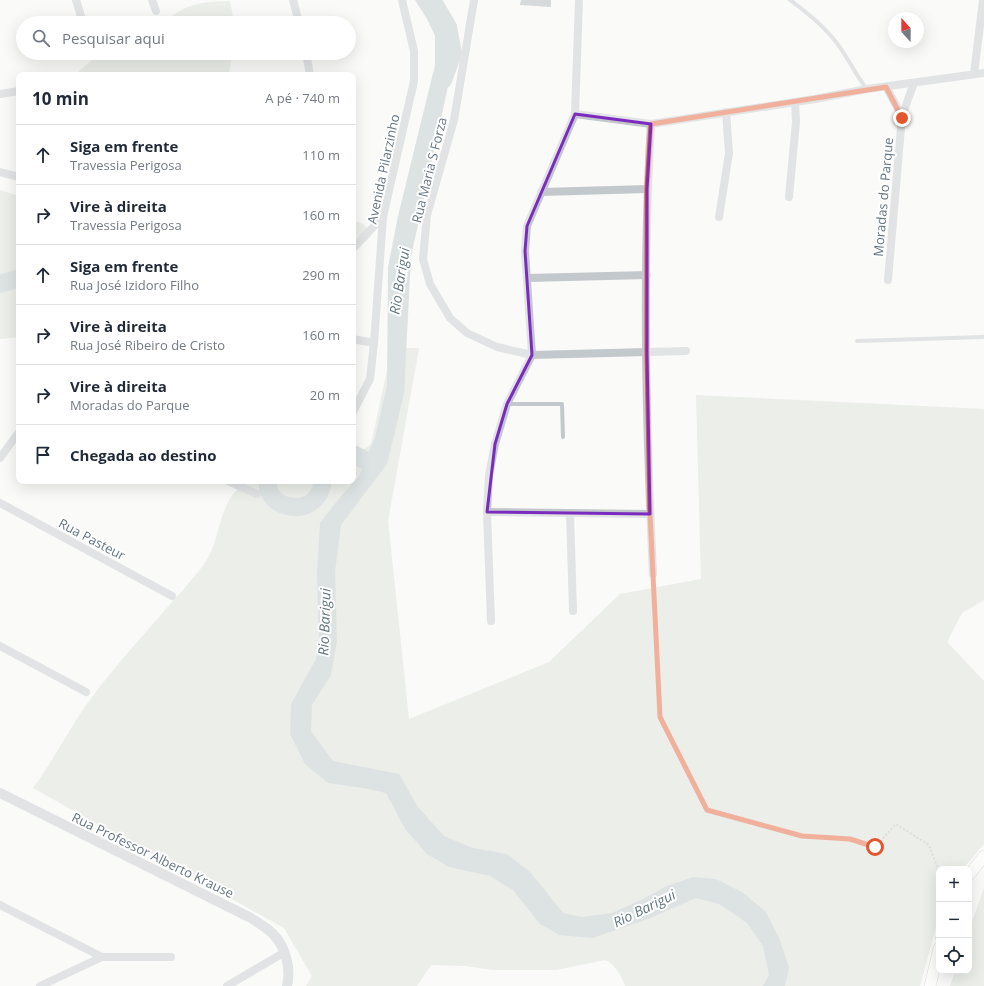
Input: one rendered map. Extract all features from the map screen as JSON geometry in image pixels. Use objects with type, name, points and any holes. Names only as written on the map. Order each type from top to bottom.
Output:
[{"type":"main road","points":[[972,871],[984,856]]},
{"type":"main road","points":[[930,986],[936,961]]},
{"type":"street","points":[[76,0],[81,16]]},
{"type":"street","points":[[152,0],[156,11]]},
{"type":"street","points":[[293,0],[297,16]]},
{"type":"street","name":"Avenida Pilarzinho","points":[[356,406],[370,379],[383,217],[414,81],[414,51],[402,0]]},
{"type":"street","name":"Rua Maria S Forza","points":[[474,0],[454,120],[427,215],[423,259],[430,284],[450,318],[467,333],[497,347],[532,355],[686,351]]},
{"type":"street","points":[[491,621],[487,512],[491,468],[495,444],[507,404],[532,355],[525,251],[527,226],[575,114],[579,0]]},
{"type":"street","points":[[974,74],[983,0]]},
{"type":"street","points":[[307,60],[309,72]]},
{"type":"street","points":[[575,114],[651,124],[795,102],[867,89],[984,73]]},
{"type":"street","name":"Moradas do Parque","points":[[888,280],[902,116],[914,83]]},
{"type":"street","points":[[886,87],[902,116]]},
{"type":"street","points":[[0,94],[16,91]]},
{"type":"street","points":[[789,197],[796,122],[795,102]]},
{"type":"street","points":[[719,217],[729,153],[726,112]]},
{"type":"street","points":[[651,124],[647,189],[647,353],[650,514],[653,574]]},
{"type":"street","points":[[0,172],[16,176]]},
{"type":"street","points":[[541,192],[647,189]]},
{"type":"street","points":[[356,245],[383,217]]},
{"type":"street","points":[[528,278],[647,275]]},
{"type":"street","points":[[356,340],[374,343]]},
{"type":"street","points":[[0,458],[16,436]]},
{"type":"street","points":[[235,484],[257,494]]},
{"type":"street","name":"Rua Pasteur","points":[[0,503],[172,596]]},
{"type":"street","points":[[487,512],[650,514]]},
{"type":"street","points":[[570,513],[573,611]]},
{"type":"street","points":[[0,646],[86,692]]},
{"type":"street","name":"Rua Professor Alberto Krause","points":[[0,793],[251,918],[274,935],[285,952]]},
{"type":"street","points":[[0,904],[102,957]]},
{"type":"street","points":[[226,986],[285,952],[288,967],[286,986]]},
{"type":"street","points":[[40,986],[102,957],[171,957]]},
{"type":"lane","points":[[790,0],[809,14],[833,37],[857,77],[867,89]]},
{"type":"lane","points":[[857,341],[984,337]]},
{"type":"lane","points":[[507,404],[562,404],[563,437]]},
{"type":"path","points":[[653,574],[660,717],[707,810],[802,836],[850,839],[875,847],[896,824],[929,845],[937,866]]},
{"type":"highlighted area","points":[[575,114],[651,124],[647,189],[647,353],[650,514],[487,512],[495,444],[507,404],[532,355],[525,251],[527,226]]},
{"type":"shaded area","points":[[230,1],[233,16],[172,16],[179,11],[194,5],[209,2]]},
{"type":"shaded area","points":[[92,60],[231,60],[229,72],[79,71]]},
{"type":"shaded area","points":[[0,190],[16,195],[16,337],[0,339]]},
{"type":"shaded area","points":[[356,221],[365,225],[371,236],[356,251]]},
{"type":"shaded area","points":[[392,348],[419,348],[388,521],[409,719],[549,662],[620,594],[701,579],[696,395],[984,409],[984,600],[962,613],[947,642],[984,681],[984,844],[966,866],[936,866],[936,927],[920,986],[625,986],[618,971],[612,964],[605,960],[556,970],[493,970],[466,966],[431,965],[417,986],[306,986],[312,976],[284,928],[33,788],[77,719],[108,676],[205,563],[210,555],[225,509],[234,493],[244,484],[356,484],[356,456],[371,444]]},
{"type":"shaded area","points":[[984,888],[984,986],[950,986],[954,974],[972,974],[972,922]]},
{"type":"water","points":[[415,0],[427,0],[450,35],[452,68],[411,257],[404,394],[387,464],[341,525],[335,572],[337,641],[331,675],[312,705],[311,731],[333,761],[399,774],[418,807],[444,836],[473,848],[507,854],[531,873],[563,913],[582,917],[612,913],[667,886],[693,877],[716,879],[742,892],[766,912],[780,940],[789,968],[785,986],[763,986],[769,975],[763,946],[747,923],[719,904],[696,898],[648,919],[593,938],[559,935],[540,924],[513,890],[490,876],[449,867],[427,854],[406,830],[386,793],[328,783],[305,764],[290,734],[291,704],[316,659],[319,640],[317,573],[320,523],[352,484],[356,484],[356,479],[359,476],[375,437],[387,386],[388,267],[398,216],[435,65],[435,36],[427,19]]},
{"type":"building","points":[[521,0],[551,0],[551,7],[520,5]]},
{"type":"waterway","name":"Rio Barigui","points":[[432,0],[448,27],[453,53],[443,80]]},
{"type":"waterway","points":[[0,284],[16,279]]},
{"type":"waterway","points":[[356,456],[370,463]]},
{"type":"waterway","points":[[268,484],[269,491],[274,499],[282,504],[292,507],[302,506],[311,502],[319,494],[322,484]]},
{"type":"route","points":[[875,847],[850,839],[802,836],[707,810],[660,717],[650,514],[647,353],[647,189],[651,124],[886,87],[902,118]]}]
